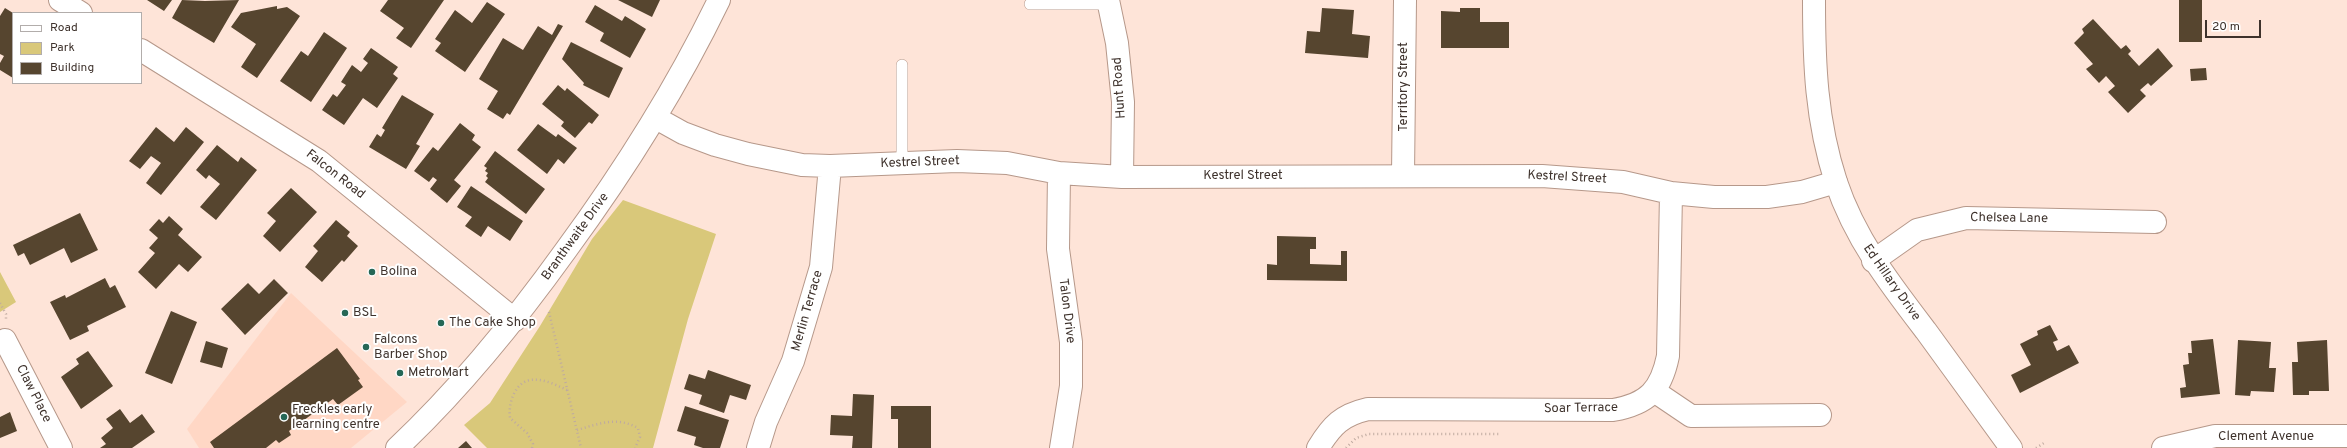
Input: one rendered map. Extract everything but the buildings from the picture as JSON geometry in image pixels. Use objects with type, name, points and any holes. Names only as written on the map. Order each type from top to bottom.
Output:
[{"type":"street","name":"Branthwaite Drive","points":[[397,448],[488,353],[515,320],[614,184],[656,118],[689,59],[719,0]]},
{"type":"street","name":"Territory Street","points":[[1403,175],[1405,0]]},
{"type":"street","name":"Ed Hillary Drive","points":[[1814,0],[1816,91],[1824,137],[1836,182],[1860,239],[1873,261],[2011,448]]},
{"type":"street","name":"Hunt Road","points":[[1108,2],[1116,43],[1123,102],[1122,177]]},
{"type":"street","name":"Falcon Road","points":[[142,51],[319,161],[515,320]]},
{"type":"street","name":"Kestrel Street","points":[[656,118],[683,133],[715,145],[748,154],[802,165],[830,166],[957,161],[1007,163],[1059,173],[1122,177],[1403,175],[1542,176],[1602,179],[1671,193],[1714,197],[1767,197],[1802,192],[1836,182]]},
{"type":"street","name":"Merlin Terrace","points":[[758,448],[766,422],[793,361],[821,267],[830,166]]},
{"type":"street","name":"Talon Drive","points":[[1059,173],[1058,249],[1071,342],[1071,386],[1061,448]]},
{"type":"street","name":"Soar Terrace","points":[[1318,448],[1337,422],[1351,413],[1368,409],[1613,410],[1631,407],[1642,402],[1654,391],[1661,380],[1668,356],[1671,193]]},
{"type":"street","name":"Chelsea Lane","points":[[1873,261],[1917,230],[1966,218],[2155,222]]},
{"type":"street","name":"Claw Place","points":[[6,340],[61,448]]},
{"type":"street","points":[[1654,391],[1691,416],[1820,415]]},
{"type":"street","name":"Clement Avenue","points":[[2163,448],[2215,436],[2347,436]]},
{"type":"lane","points":[[1030,4],[1108,2]]},
{"type":"lane","points":[[902,65],[902,164]]},
{"type":"path","points":[[549,312],[566,390],[581,448]]},
{"type":"path","points":[[532,448],[533,444],[527,433],[510,418],[508,407],[513,396],[519,388],[530,380],[542,380],[566,390]]},
{"type":"path","points":[[577,430],[617,420],[628,422],[638,428],[640,437],[636,448]]},
{"type":"path","points":[[1346,448],[1356,438],[1369,434],[1499,434]]},
{"type":"path","points":[[2036,448],[2044,443]]},
{"type":"shaded area","points":[[291,293],[407,402],[351,448],[199,448],[187,429]]},
{"type":"green space","points":[[623,200],[716,234],[688,319],[653,448],[487,448],[464,425],[490,403],[540,326],[592,239]]},
{"type":"green space","points":[[0,272],[16,302],[0,312]]},
{"type":"place","name":"Bolina","points":[[372,272]]},
{"type":"place","name":"BSL","points":[[345,313]]},
{"type":"place","name":"The Cake Shop","points":[[441,323]]},
{"type":"place","name":"Falcons Barber Shop","points":[[366,347]]},
{"type":"place","name":"MetroMart","points":[[400,373]]},
{"type":"place","name":"Freckles early learning centre","points":[[284,417]]}]
